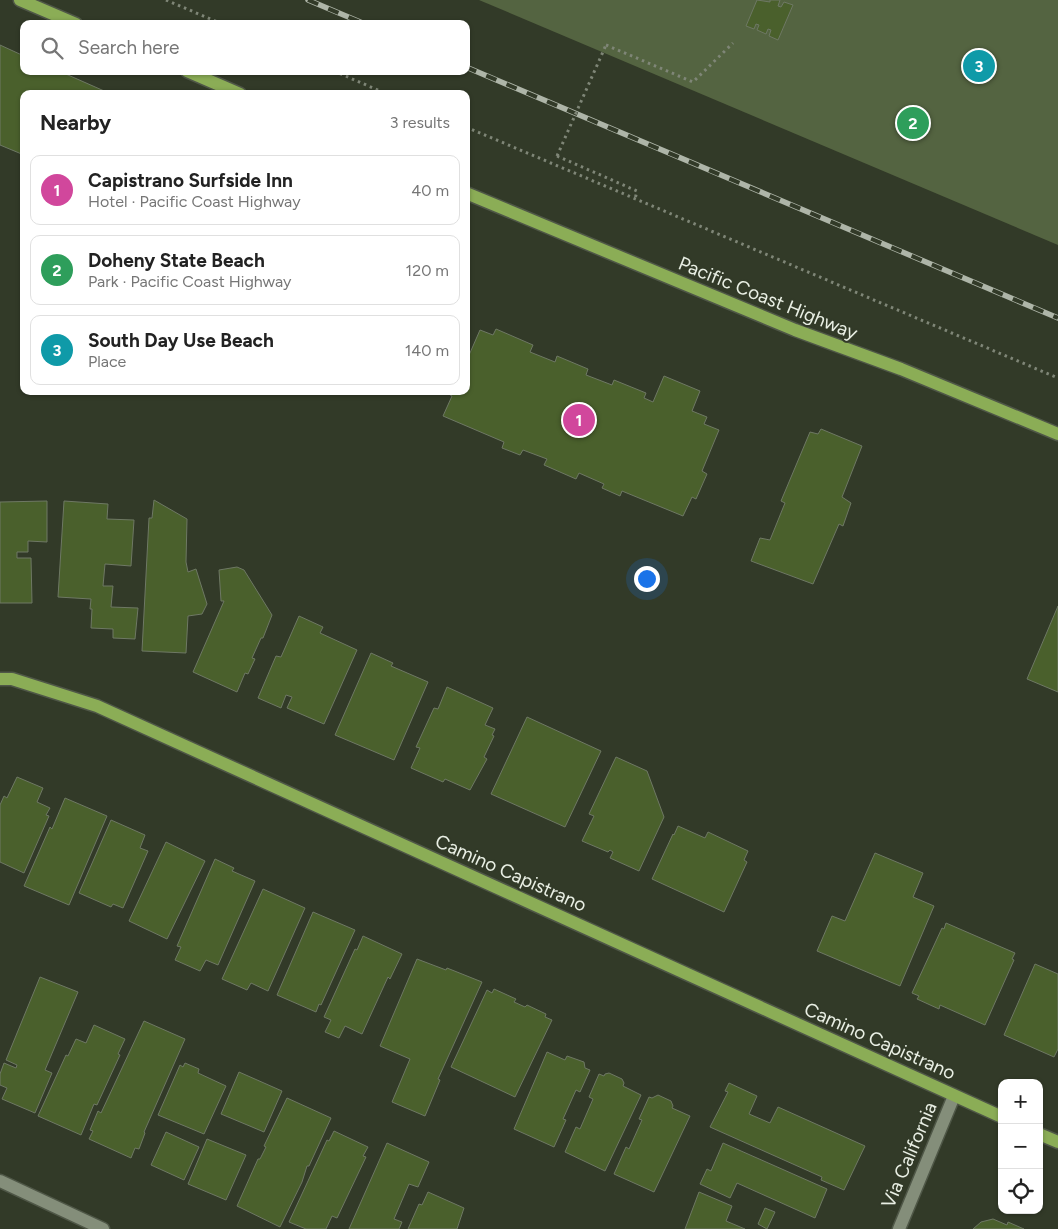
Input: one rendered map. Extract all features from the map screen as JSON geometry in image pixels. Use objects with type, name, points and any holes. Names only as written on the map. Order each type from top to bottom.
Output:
[{"type":"main road","points":[[20,0],[67,20]]},
{"type":"main road","points":[[196,75],[231,90]]},
{"type":"main road","name":"Pacific Coast Highway","points":[[470,195],[759,316],[910,372],[1058,434]]},
{"type":"main road","name":"Camino Capistrano","points":[[0,679],[12,678],[97,706],[998,1115]]},
{"type":"main road","points":[[1043,1136],[1058,1142]]},
{"type":"street","name":"Via California","points":[[899,1229],[954,1096]]},
{"type":"street","points":[[0,1181],[103,1229]]},
{"type":"path","points":[[166,0],[213,20]]},
{"type":"path","points":[[635,198],[637,191],[557,156],[606,45],[693,82],[733,43]]},
{"type":"path","points":[[343,75],[378,90]]},
{"type":"path","points":[[470,129],[1058,378]]},
{"type":"green space","points":[[479,0],[1058,0],[1058,245]]},
{"type":"building","points":[[757,0],[770,2],[770,0],[780,0],[778,6],[781,7],[784,2],[793,5],[778,40],[769,36],[771,30],[768,29],[766,34],[757,30],[759,25],[756,24],[754,29],[746,26]]},
{"type":"building","points":[[0,45],[20,54],[20,75],[68,75],[102,90],[20,90],[20,153],[0,145]]},
{"type":"building","points":[[496,329],[533,345],[530,352],[555,362],[557,356],[588,369],[586,375],[612,385],[614,380],[646,393],[644,398],[653,402],[664,376],[700,391],[692,411],[707,417],[704,424],[719,430],[702,471],[707,474],[696,499],[692,497],[683,516],[622,491],[620,496],[602,488],[604,484],[579,473],[576,479],[544,465],[547,459],[523,450],[520,455],[502,448],[504,442],[443,416],[452,396],[450,395],[470,395],[470,353],[480,330],[493,335]]},
{"type":"building","points":[[821,429],[862,446],[842,497],[851,503],[843,526],[839,524],[813,584],[751,561],[760,538],[770,540],[785,503],[781,501],[810,432],[818,434]]},
{"type":"building","points":[[154,500],[187,519],[186,562],[188,572],[196,569],[207,604],[202,614],[188,616],[186,653],[142,651],[149,518],[152,518]]},
{"type":"building","points":[[47,501],[47,542],[28,541],[28,552],[17,552],[17,558],[31,558],[32,603],[0,603],[0,502]]},
{"type":"building","points":[[64,501],[108,504],[107,519],[134,520],[131,566],[105,564],[103,586],[113,586],[111,607],[138,608],[135,639],[113,638],[113,629],[91,628],[91,599],[58,597]]},
{"type":"building","points":[[237,567],[244,570],[272,615],[263,638],[261,638],[252,658],[255,659],[248,674],[245,673],[237,692],[193,672],[224,601],[221,601],[219,570]]},
{"type":"building","points":[[1058,606],[1058,692],[1027,679]]},
{"type":"building","points":[[299,616],[323,627],[320,633],[357,650],[324,724],[287,708],[292,697],[286,695],[281,708],[258,698],[276,656],[281,657]]},
{"type":"building","points":[[371,653],[393,663],[391,666],[428,682],[394,760],[335,735]]},
{"type":"building","points":[[447,687],[493,708],[485,725],[495,729],[492,735],[494,736],[484,757],[487,759],[470,790],[445,779],[443,782],[411,768],[420,748],[416,747],[434,708],[438,709]]},
{"type":"building","points":[[527,717],[601,751],[565,827],[491,794]]},
{"type":"building","points":[[616,757],[647,771],[664,817],[639,871],[610,858],[613,852],[610,850],[608,852],[582,841],[594,816],[589,814]]},
{"type":"building","points":[[17,777],[43,788],[37,802],[50,808],[46,815],[49,816],[24,873],[0,862],[0,805],[4,796],[7,798]]},
{"type":"building","points":[[65,798],[107,816],[69,905],[24,886]]},
{"type":"building","points":[[111,820],[145,835],[140,848],[148,851],[123,908],[113,904],[111,907],[79,893]]},
{"type":"building","points":[[678,826],[705,838],[708,832],[748,851],[744,860],[747,862],[724,912],[652,879]]},
{"type":"building","points":[[166,842],[205,861],[167,939],[129,921]]},
{"type":"building","points":[[875,853],[923,873],[913,897],[934,906],[900,986],[817,951],[832,916],[845,921]]},
{"type":"building","points":[[215,859],[234,868],[232,871],[255,881],[218,965],[206,960],[200,971],[175,960],[181,947],[177,946]]},
{"type":"building","points":[[263,889],[305,908],[268,991],[251,983],[247,990],[222,979]]},
{"type":"building","points":[[313,912],[355,930],[321,1005],[319,1004],[316,1012],[277,995]]},
{"type":"building","points":[[946,923],[1015,953],[1012,959],[1014,960],[985,1025],[940,1005],[939,1009],[917,999],[919,996],[912,993]]},
{"type":"building","points":[[363,936],[402,954],[390,979],[388,977],[362,1034],[345,1026],[339,1038],[325,1032],[331,1020],[324,1017],[355,949],[357,950]]},
{"type":"building","points":[[417,959],[446,970],[447,968],[482,982],[438,1079],[440,1080],[425,1116],[392,1102],[410,1059],[380,1046]]},
{"type":"building","points":[[1035,964],[1058,974],[1058,1049],[1054,1057],[1004,1035]]},
{"type":"building","points":[[40,977],[78,992],[45,1070],[52,1073],[35,1113],[2,1099],[7,1088],[0,1085],[0,1074],[4,1063],[16,1068],[17,1065],[6,1060]]},
{"type":"building","points":[[494,989],[516,999],[514,1002],[525,1007],[527,1005],[546,1014],[545,1017],[552,1020],[515,1097],[451,1067],[487,990],[492,993]]},
{"type":"building","points":[[144,1021],[185,1039],[144,1132],[139,1149],[135,1148],[131,1158],[89,1139],[93,1131],[90,1130],[98,1111],[101,1113]]},
{"type":"building","points":[[94,1025],[125,1039],[118,1054],[120,1055],[97,1105],[94,1104],[81,1135],[38,1116],[66,1055],[68,1056],[76,1039],[86,1043]]},
{"type":"building","points":[[547,1052],[565,1060],[567,1056],[584,1062],[585,1068],[590,1070],[580,1092],[576,1090],[563,1119],[566,1120],[554,1147],[514,1129]]},
{"type":"building","points":[[185,1063],[199,1069],[198,1073],[226,1086],[204,1134],[158,1115],[180,1065],[183,1067]]},
{"type":"building","points":[[239,1072],[282,1091],[264,1132],[221,1114]]},
{"type":"building","points":[[609,1073],[622,1079],[623,1086],[641,1095],[605,1171],[565,1152],[576,1127],[580,1129],[593,1099],[589,1097],[599,1074],[604,1076]]},
{"type":"building","points":[[729,1083],[757,1096],[749,1114],[770,1123],[778,1107],[865,1146],[844,1190],[821,1180],[822,1177],[710,1127],[728,1092],[725,1091]]},
{"type":"building","points":[[658,1095],[671,1101],[672,1108],[690,1116],[654,1192],[614,1174],[626,1147],[629,1149],[642,1120],[639,1119],[649,1097],[652,1098]]},
{"type":"building","points":[[287,1098],[331,1118],[280,1227],[237,1206],[258,1159],[260,1159],[266,1147],[264,1146]]},
{"type":"building","points":[[334,1131],[368,1147],[363,1156],[366,1157],[337,1218],[332,1216],[326,1229],[306,1229],[289,1222],[327,1140],[329,1141]]},
{"type":"building","points":[[166,1132],[199,1147],[184,1180],[151,1165]]},
{"type":"building","points":[[207,1139],[246,1155],[226,1200],[188,1184]]},
{"type":"building","points":[[387,1143],[429,1162],[418,1187],[409,1184],[394,1219],[402,1222],[399,1229],[349,1229]]},
{"type":"building","points":[[723,1143],[827,1189],[815,1218],[737,1183],[730,1198],[700,1184],[707,1169],[711,1171]]},
{"type":"building","points":[[428,1192],[464,1208],[457,1229],[408,1229],[419,1204],[422,1205]]},
{"type":"building","points":[[699,1192],[732,1206],[726,1221],[745,1229],[685,1229]]},
{"type":"building","points":[[765,1208],[775,1212],[767,1229],[758,1224]]},
{"type":"building","points":[[993,1219],[1007,1225],[1008,1222],[1024,1229],[973,1229],[981,1222]]},
{"type":"railway","points":[[308,0],[356,20]]},
{"type":"railway","points":[[470,69],[1058,318]]},
{"type":"place","name":"South Day Use Beach","points":[[979,66]]},
{"type":"place","name":"Doheny State Beach","points":[[913,123]]},
{"type":"place","name":"Capistrano Surfside Inn","points":[[579,420]]}]
